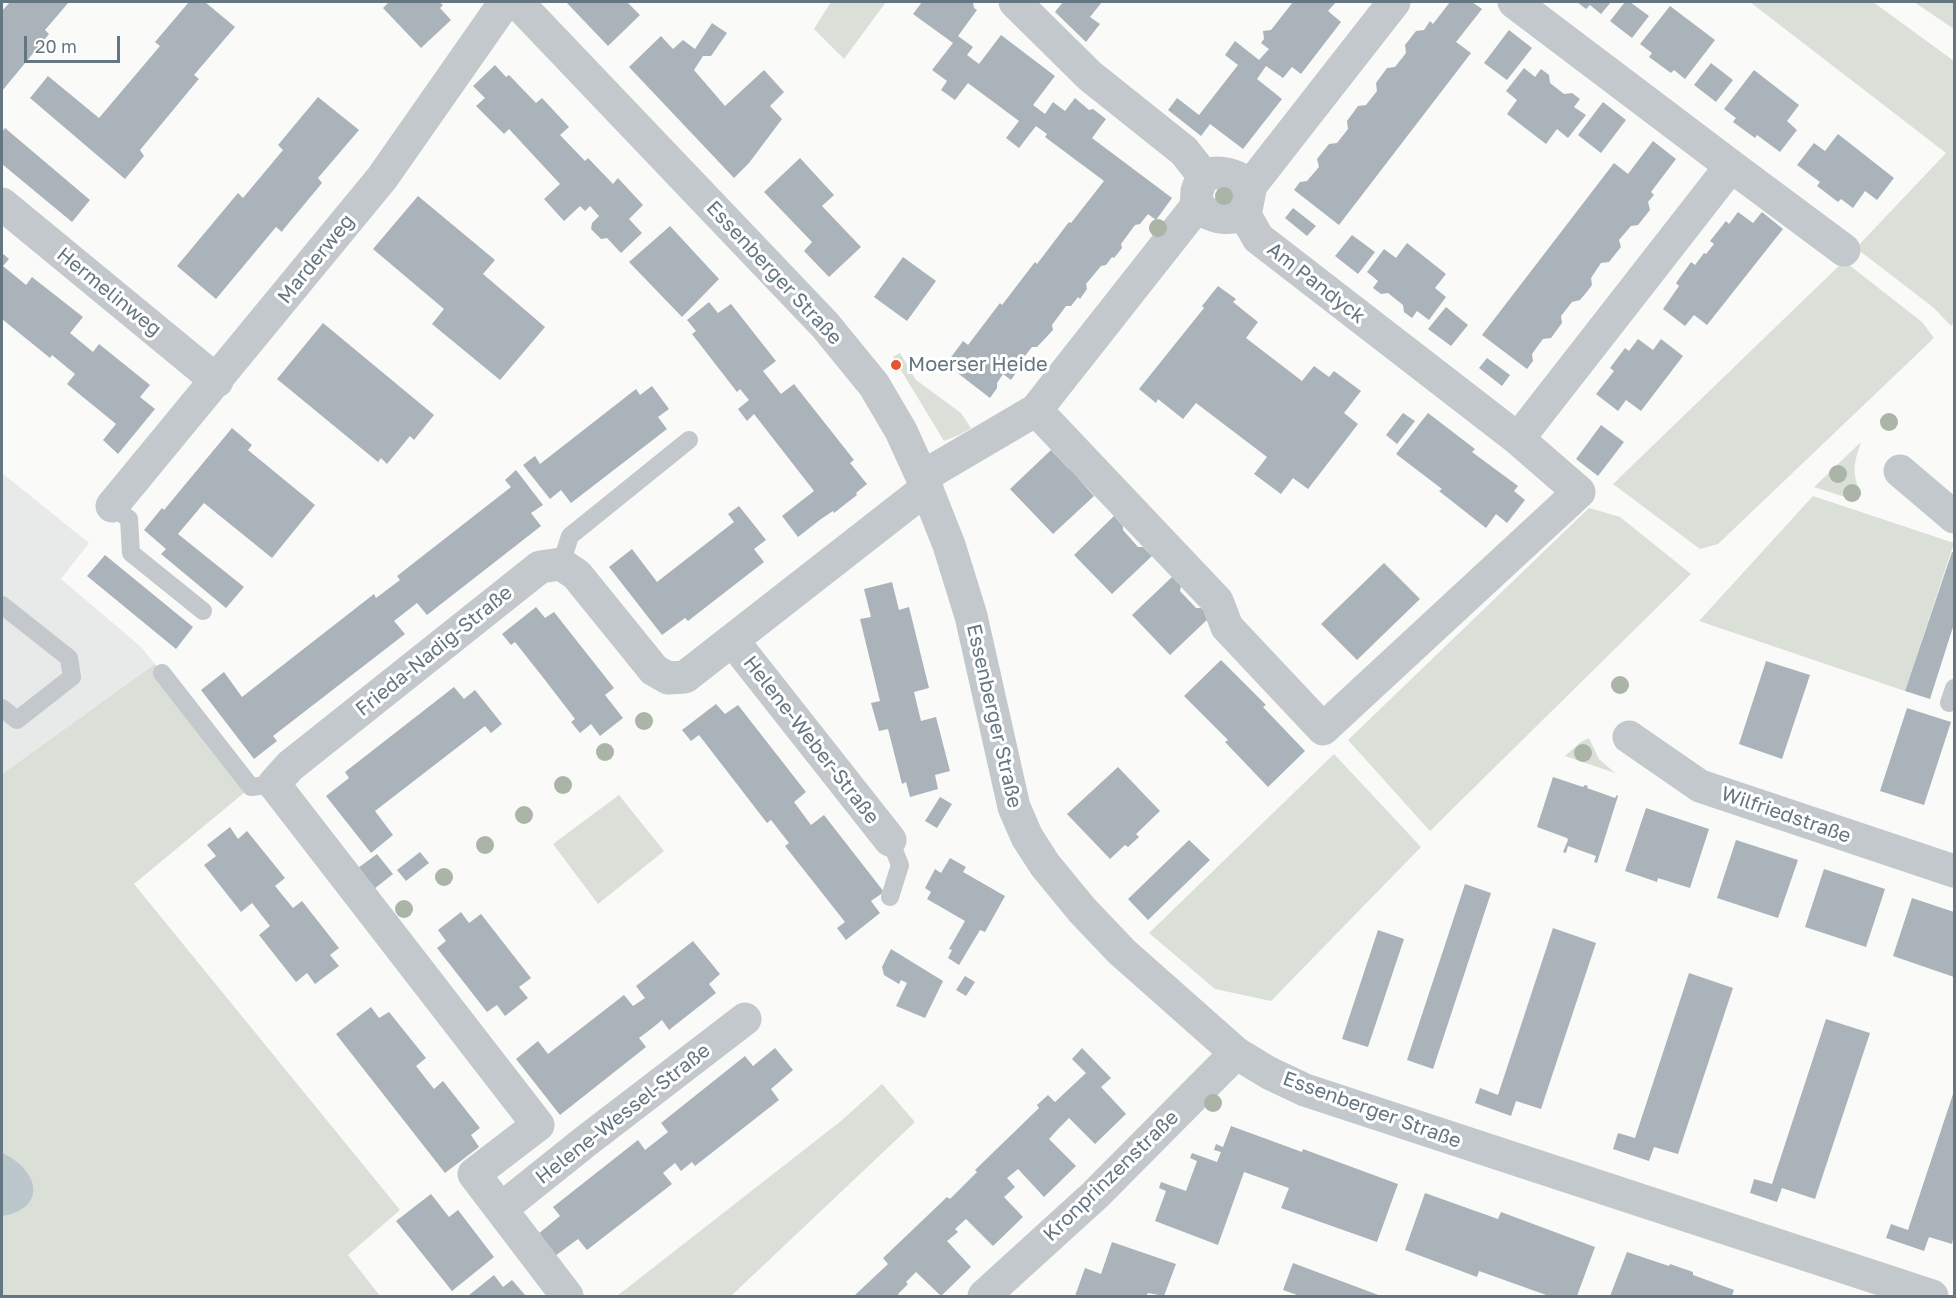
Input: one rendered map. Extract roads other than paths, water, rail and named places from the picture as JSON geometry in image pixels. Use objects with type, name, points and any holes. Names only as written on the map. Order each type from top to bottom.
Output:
[{"type":"street","name":"Marderweg","points":[[112,506],[382,178],[505,2]]},
{"type":"street","name":"Essenberger Straße","points":[[517,2],[825,325],[874,386],[901,431],[925,482],[949,545],[970,616],[1014,807],[1027,837],[1045,866],[1122,952],[1236,1053],[1269,1073],[1316,1094],[1932,1296]]},
{"type":"street","points":[[1015,2],[1090,76],[1184,151],[1203,175]]},
{"type":"street","points":[[1196,207],[1210,215],[1226,219],[1248,200],[1394,2]]},
{"type":"street","points":[[1514,2],[1844,250]]},
{"type":"street","points":[[1518,439],[1731,166]]},
{"type":"street","points":[[1203,175],[1216,171],[1237,176],[1248,200]]},
{"type":"street","points":[[561,564],[577,575],[654,670],[668,678],[685,677],[733,641],[925,482],[1036,410],[1196,207],[1197,191],[1203,175]]},
{"type":"street","name":"Am Pandyck","points":[[1036,410],[1217,601],[1227,627],[1323,729],[1579,492],[1518,439],[1258,238],[1248,200]]},
{"type":"street","name":"Hermelinweg","points":[[2,204],[217,381]]},
{"type":"street","points":[[1900,471],[1954,517]]},
{"type":"street","name":"Frieda-Nadig-Straße","points":[[274,784],[290,766],[540,567],[561,564]]},
{"type":"street","name":"Helene-Weber-Straße","points":[[733,641],[890,840]]},
{"type":"street","name":"Wilfriedstraße","points":[[1629,737],[1700,786],[1954,872]]},
{"type":"street","points":[[274,784],[564,1159]]},
{"type":"street","name":"Helene-Wessel-Straße","points":[[501,1209],[745,1018]]},
{"type":"street","name":"Kronprinzenstraße","points":[[984,1296],[1095,1195],[1236,1053]]},
{"type":"street","points":[[538,1125],[474,1174],[567,1296]]},
{"type":"lane","points":[[561,564],[570,536],[689,440]]},
{"type":"lane","points":[[112,506],[129,519],[131,553],[203,611]]},
{"type":"lane","points":[[2,604],[69,658],[72,677],[17,720],[2,708]]},
{"type":"lane","points":[[162,673],[251,787],[274,784]]},
{"type":"lane","points":[[890,840],[900,865],[890,897]]},
{"type":"place","name":"Moerser Heide","points":[[896,365]]}]
